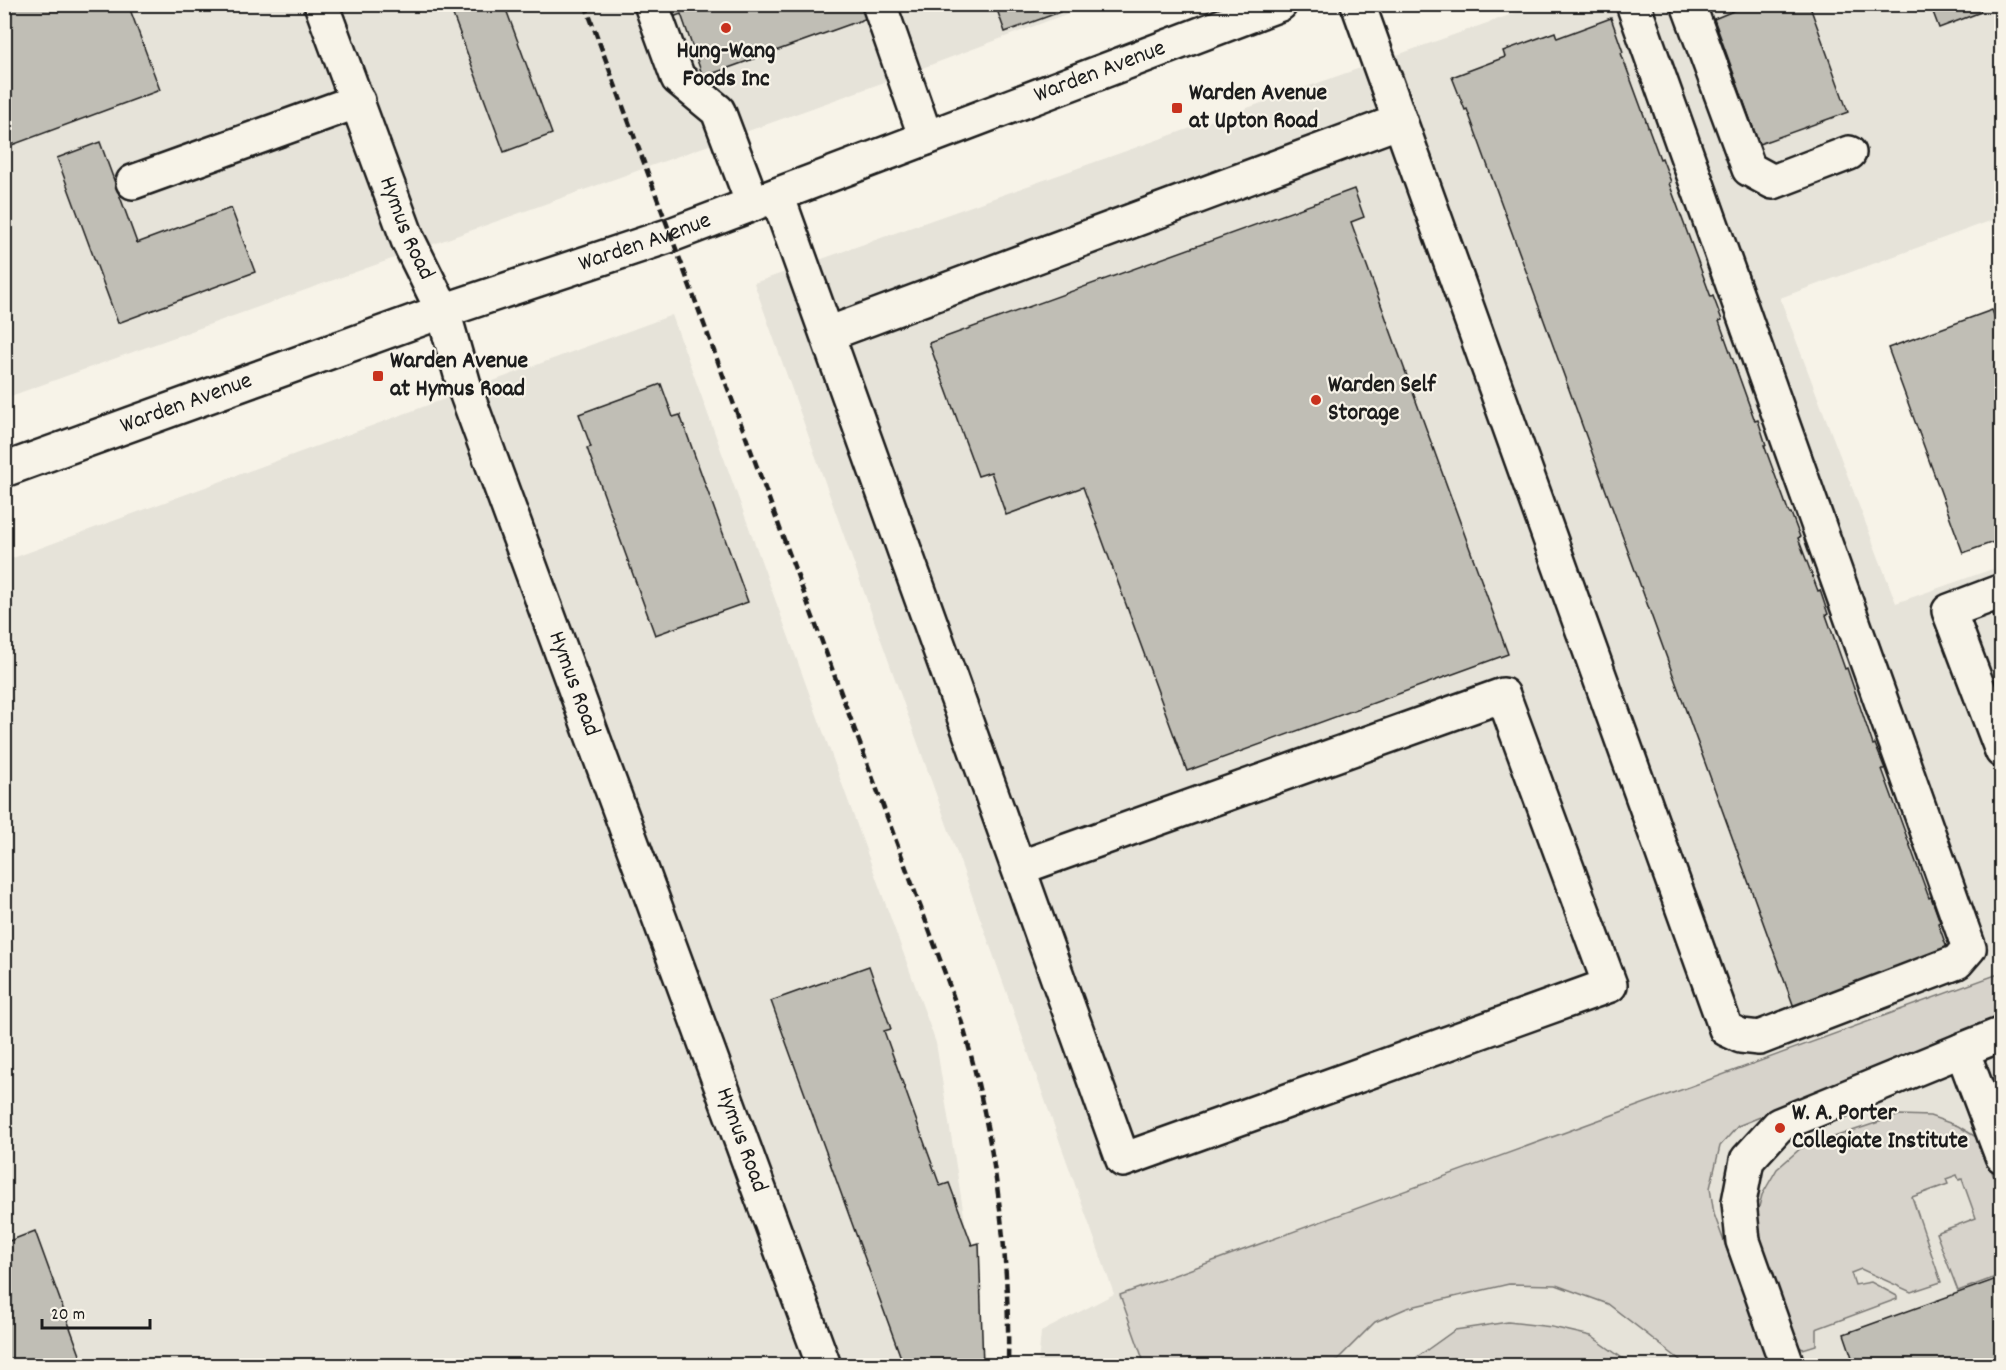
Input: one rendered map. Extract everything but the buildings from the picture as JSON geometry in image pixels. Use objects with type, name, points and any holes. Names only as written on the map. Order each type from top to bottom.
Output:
[{"type":"street","name":"Hymus Road","points":[[321,4],[408,240],[443,311],[466,392],[824,1365]]},
{"type":"street","points":[[651,4],[678,78],[718,111],[765,199],[828,334],[1123,1160],[1611,985],[1503,695],[1019,868]]},
{"type":"street","points":[[879,4],[927,138]]},
{"type":"street","name":"Warden Avenue","points":[[4,470],[443,311],[671,235],[927,138],[1222,14],[1280,4]]},
{"type":"street","points":[[1358,4],[1726,1029],[1742,1036],[1759,1038],[1957,962],[1970,948],[1633,4]]},
{"type":"street","points":[[1688,4],[1749,169],[1773,182],[1849,153]]},
{"type":"street","points":[[133,182],[358,101]]},
{"type":"street","points":[[828,334],[1400,121]]},
{"type":"street","points":[[2001,591],[1949,611],[2001,751]]},
{"type":"street","points":[[1786,1362],[1743,1241],[1739,1202],[1747,1160],[1779,1125],[2001,1034]]},
{"type":"street","points":[[1962,1050],[2001,1156]]},
{"type":"shaded area","points":[[5,5],[1090,5],[893,79],[5,398]]},
{"type":"shaded area","points":[[1538,5],[2001,5],[2001,217],[1780,298],[1896,603],[2001,566],[2001,1365],[1038,1365],[1041,1332],[1114,1294],[754,283]]},
{"type":"shaded area","points":[[672,315],[936,1043],[974,1277],[970,1365],[5,1366],[5,561]]},
{"type":"shaded area","points":[[2001,973],[2001,1020],[1738,1126],[1720,1146],[1710,1188],[1714,1214],[1769,1365],[1684,1365],[1608,1304],[1556,1285],[1509,1284],[1407,1308],[1375,1322],[1339,1358],[1335,1365],[1145,1365],[1120,1295]]},
{"type":"shaded area","points":[[2001,1065],[2001,1110],[1996,1088]]},
{"type":"shaded area","points":[[1900,1115],[1930,1116],[1958,1126],[1981,1140],[2001,1198],[2001,1275],[1958,1291],[1936,1233],[1976,1218],[1962,1179],[1959,1180],[1957,1175],[1946,1179],[1948,1184],[1912,1197],[1941,1282],[1911,1292],[1861,1269],[1851,1273],[1855,1285],[1871,1282],[1897,1296],[1897,1299],[1816,1329],[1816,1345],[1803,1349],[1792,1343],[1754,1226],[1762,1195],[1777,1169],[1801,1148]]},
{"type":"shaded area","points":[[1508,1322],[1552,1327],[1591,1336],[1632,1365],[1406,1365],[1455,1330]]},
{"type":"railway","points":[[585,4],[939,956],[964,1029],[978,1083],[999,1204],[1007,1285],[1008,1366]]},
{"type":"place","name":"Hung-Wang Foods Inc","points":[[726,28]]},
{"type":"place","name":"Warden Avenue at Upton Road","points":[[1177,108]]},
{"type":"place","name":"Warden Avenue at Hymus Road","points":[[378,376]]},
{"type":"place","name":"Warden Self Storage","points":[[1316,400]]},
{"type":"place","name":"W. A. Porter Collegiate Institute","points":[[1780,1128]]}]
